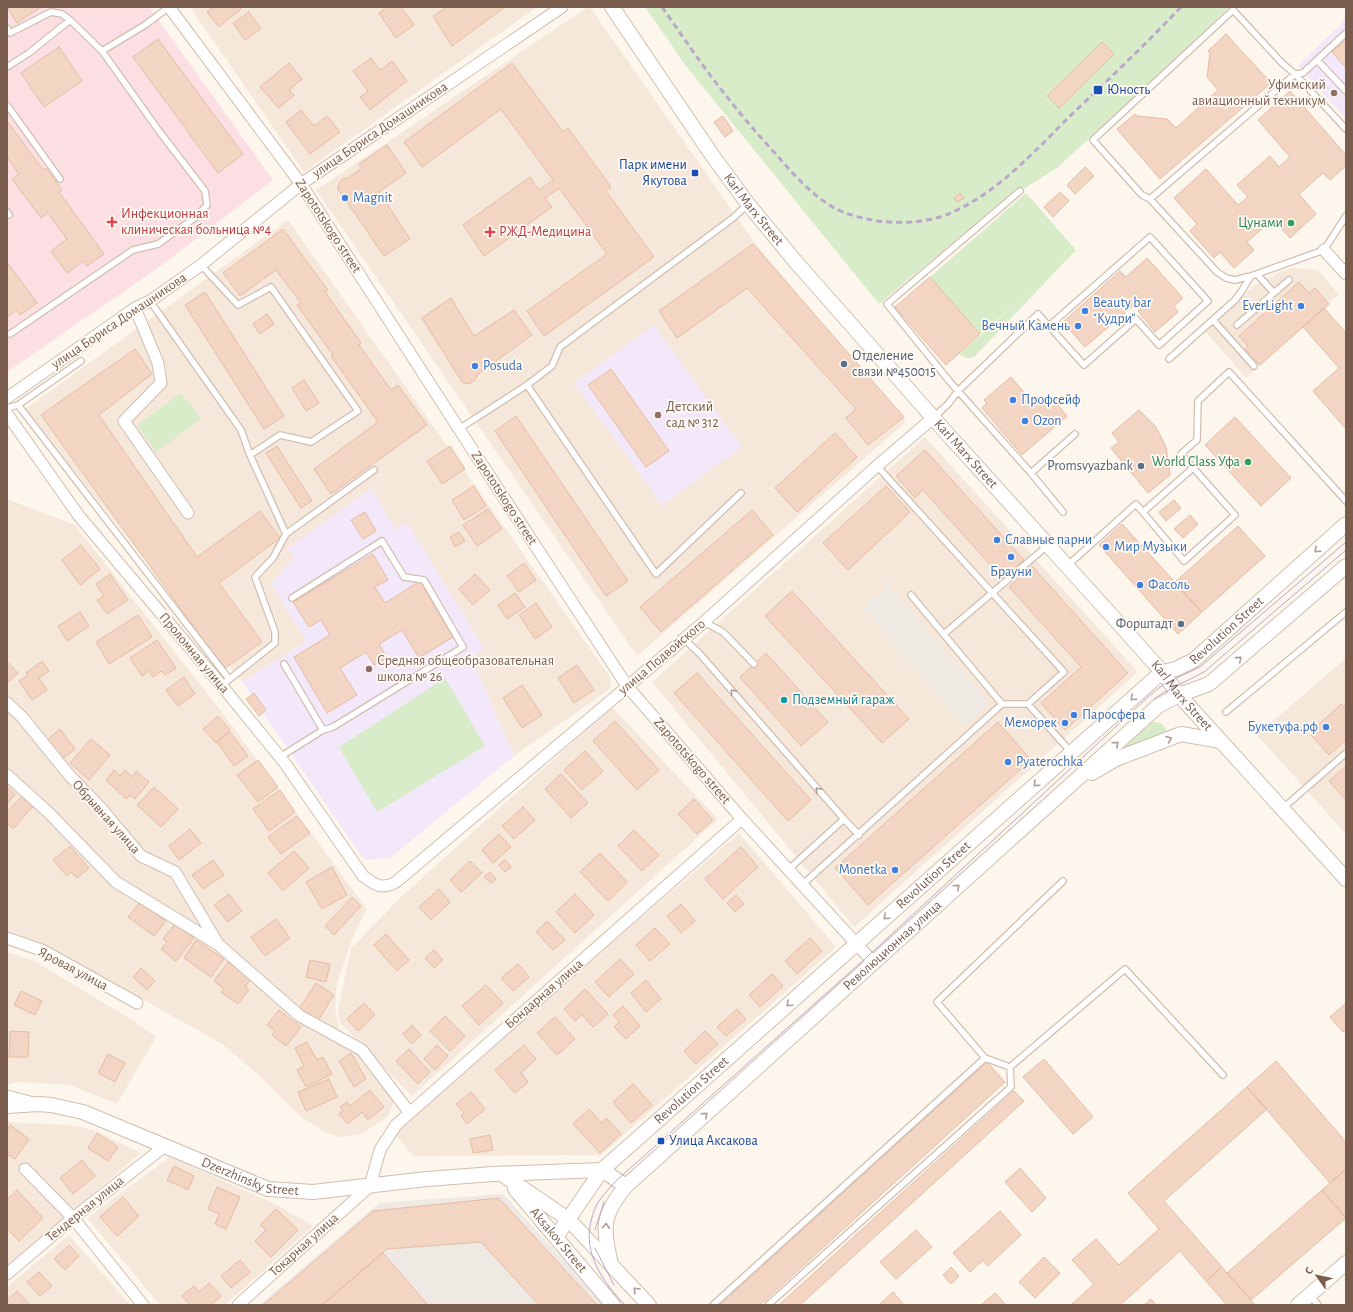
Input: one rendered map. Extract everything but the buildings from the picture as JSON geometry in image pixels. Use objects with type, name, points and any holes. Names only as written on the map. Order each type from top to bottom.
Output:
[{"type":"street","name":"Zapototskogo street","points":[[169,7],[301,184],[627,686],[742,819],[874,963]]},
{"type":"street","name":"улица Бориса Домашникова","points":[[7,398],[135,308],[150,301],[201,265],[301,184],[562,7]]},
{"type":"street","name":"Karl Marx Street","points":[[612,7],[712,155],[748,204],[795,261],[933,418],[1162,672],[1179,695],[1346,880]]},
{"type":"street","points":[[1324,250],[1346,274]]},
{"type":"street","points":[[135,308],[158,363],[160,383],[124,421],[188,513]]},
{"type":"street","name":"Проломная улица","points":[[7,414],[79,516],[225,683],[280,758],[362,876],[376,885],[384,886]]},
{"type":"street","name":"улица Подвойского","points":[[384,886],[396,882],[704,622],[877,466],[933,418]]},
{"type":"street","name":"Revolution Street","points":[[556,1237],[602,1170],[1162,672],[1176,669],[1194,660],[1346,524]]},
{"type":"street","name":"Революционная улица","points":[[611,1264],[605,1238],[607,1217],[614,1200],[626,1186],[1158,706],[1179,695],[1209,684],[1346,566]]},
{"type":"street","name":"Обрывная улица","points":[[7,703],[22,717],[69,775],[100,808],[141,856],[175,872],[218,945]]},
{"type":"street","points":[[1070,784],[1116,759],[1181,734],[1221,741]]},
{"type":"street","name":"Обрывная улица","points":[[7,775],[49,813],[116,882],[218,945],[300,1016],[362,1050],[409,1112]]},
{"type":"street","name":"Бондарная улица","points":[[370,1186],[380,1150],[396,1125],[409,1112],[742,819]]},
{"type":"street","name":"Яровая улица","points":[[7,938],[44,951],[137,1004]]},
{"type":"street","points":[[7,1096],[39,1104]]},
{"type":"street","name":"Dzerzhinsky Street","points":[[7,1106],[39,1104],[51,1105],[82,1112],[268,1189],[313,1192],[427,1179],[493,1174],[503,1175]]},
{"type":"street","name":"Тендерная улица","points":[[7,1274],[73,1218],[165,1146]]},
{"type":"street","points":[[25,1169],[73,1218],[143,1305]]},
{"type":"street","points":[[503,1175],[602,1170],[626,1186]]},
{"type":"street","points":[[503,1175],[568,1219],[649,1305]]},
{"type":"street","name":"Aksakov Street","points":[[503,1175],[613,1305]]},
{"type":"street","name":"Токарная улица","points":[[238,1305],[370,1186]]},
{"type":"street","points":[[1298,1305],[1314,1300],[1346,1263]]},
{"type":"lane","points":[[102,51],[145,25],[169,7]]},
{"type":"lane","points":[[1346,129],[1295,74],[1282,64],[1233,10],[1093,140],[1142,195],[1150,199],[1217,272],[1226,278],[1235,280],[1254,275],[1324,250],[1346,216]]},
{"type":"lane","points":[[8,32],[51,12],[62,14],[70,20],[102,51],[159,131],[205,191],[207,205],[196,217],[158,244],[133,250],[10,334]]},
{"type":"lane","points":[[7,67],[29,53],[70,20]]},
{"type":"lane","points":[[1150,199],[1295,74],[1303,73],[1346,33]]},
{"type":"lane","points":[[1317,60],[1346,91]]},
{"type":"lane","points":[[7,105],[60,179]]},
{"type":"lane","points":[[1020,191],[887,304],[958,392],[1031,473],[1063,512]]},
{"type":"lane","points":[[459,429],[527,385],[552,366],[560,346],[733,218],[748,204]]},
{"type":"lane","points":[[933,418],[1038,314],[1048,326],[1084,365],[1136,319],[1159,345],[1208,301],[1150,237],[1048,326]]},
{"type":"lane","points":[[201,265],[238,305],[271,287],[358,411],[311,442],[280,435],[250,455]]},
{"type":"lane","points":[[1254,275],[1274,293]]},
{"type":"lane","points":[[1169,359],[1235,300],[1254,275]]},
{"type":"lane","points":[[1237,325],[1289,280]]},
{"type":"lane","points":[[150,301],[241,430],[250,455],[286,534]]},
{"type":"lane","points":[[1213,320],[1254,366]]},
{"type":"lane","points":[[7,408],[18,405],[81,362]]},
{"type":"lane","points":[[1067,566],[1136,504],[1184,561],[1236,515],[1181,454],[1197,440],[1198,400],[1229,372],[1346,501]]},
{"type":"lane","points":[[527,385],[656,574],[741,494]]},
{"type":"lane","points":[[18,405],[225,683],[275,643],[275,632],[254,577],[273,558],[286,534],[374,470]]},
{"type":"lane","points":[[1031,473],[1075,434]]},
{"type":"lane","points":[[802,885],[1002,704],[1028,704],[1064,672],[877,466]]},
{"type":"lane","points":[[1143,512],[1193,468]]},
{"type":"lane","points":[[280,758],[323,730],[333,727],[464,647],[424,580],[404,577],[382,541],[292,598]]},
{"type":"lane","points":[[944,634],[1048,545]]},
{"type":"lane","points":[[911,595],[1002,704]]},
{"type":"lane","points":[[1226,712],[1346,612]]},
{"type":"lane","points":[[704,622],[723,632],[754,664]]},
{"type":"lane","points":[[684,639],[699,653],[859,835]]},
{"type":"lane","points":[[284,664],[323,730]]},
{"type":"lane","points":[[1028,704],[1072,752]]},
{"type":"lane","points":[[1282,809],[1346,752]]},
{"type":"lane","points":[[788,870],[844,819]]},
{"type":"lane","points":[[1010,1067],[985,1058],[937,1002],[1063,882]]},
{"type":"lane","points":[[1010,1067],[1125,969],[1223,1075]]},
{"type":"lane","points":[[713,1305],[985,1058]]},
{"type":"lane","points":[[768,1305],[1011,1087],[1010,1067]]},
{"type":"shaded area","name":"Инфекционная клиническая больница №4","points":[[7,7],[149,7],[273,180],[162,265],[7,372]]},
{"type":"shaded area","points":[[190,7],[537,7],[304,172]]},
{"type":"shaded area","points":[[590,7],[754,242],[906,422],[637,656],[316,190]]},
{"type":"shaded area","name":"Уфимский авиационный техникум","points":[[1346,19],[1346,119],[1298,66]]},
{"type":"shaded area","points":[[288,220],[610,677],[611,688],[514,756],[471,657],[484,649],[406,523],[396,529],[294,558],[271,583],[306,641],[242,682],[25,409]]},
{"type":"shaded area","points":[[1292,268],[1318,270],[1339,294],[1246,378],[1204,330],[1255,285],[1279,272]]},
{"type":"shaded area","name":"Детский сад № 312","points":[[654,325],[742,447],[662,505],[574,383]]},
{"type":"shaded area","points":[[925,437],[1138,672],[854,927],[652,682]]},
{"type":"shaded area","name":"Средняя общеобразовательная школа № 26","points":[[371,488],[396,529],[407,522],[484,649],[471,657],[514,756],[390,858],[364,860],[242,682],[306,641],[271,583],[294,558],[287,549]]},
{"type":"shaded area","points":[[7,499],[75,525],[221,711],[367,909],[353,936],[337,984],[335,1009],[339,1029],[394,1101],[388,1117],[361,1134],[341,1137],[326,1133],[300,1116],[263,1079],[222,1044],[48,946],[7,930]]},
{"type":"shaded area","points":[[889,586],[990,704],[965,726],[863,608]]},
{"type":"shaded area","points":[[1346,658],[1346,834],[1257,735]]},
{"type":"shaded area","points":[[612,707],[718,819],[412,1096],[340,1023],[338,1009],[351,948],[402,896]]},
{"type":"shaded area","points":[[739,833],[836,947],[601,1155],[413,1156],[394,1132]]},
{"type":"shaded area","points":[[7,952],[34,961],[134,1021],[156,1037],[117,1104],[70,1085],[17,1082],[7,1085]]},
{"type":"shaded area","points":[[7,1122],[69,1125],[94,1130],[141,1153],[7,1266]]},
{"type":"shaded area","points":[[170,1157],[273,1203],[313,1226],[225,1305],[160,1305],[87,1218]]},
{"type":"shaded area","points":[[503,1194],[605,1305],[259,1305],[379,1203]]},
{"type":"shaded area","points":[[69,1235],[130,1305],[7,1305],[7,1287]]},
{"type":"green space","points":[[645,7],[1229,7],[1171,64],[1058,167],[996,207],[879,304],[686,66]]},
{"type":"green space","points":[[1026,193],[1076,250],[975,356],[971,358],[965,357],[959,354],[1034,288],[980,334],[930,277]]},
{"type":"green space","points":[[181,393],[201,419],[156,452],[137,425]]},
{"type":"green space","points":[[445,678],[485,746],[377,812],[339,747]]},
{"type":"green space","points":[[1149,722],[1160,723],[1168,733],[1117,752]]},
{"type":"tram line","points":[[625,1305],[602,1277],[592,1256],[589,1233],[595,1208],[603,1195],[617,1180],[868,956],[1149,696],[1164,684],[1200,667],[1346,542]]},
{"type":"tram line","points":[[1154,699],[1204,672],[1346,550]]},
{"type":"tram line","points":[[595,1230],[604,1202]]},
{"type":"tram line","points":[[595,1248],[614,1285]]},
{"type":"railway","points":[[662,7],[706,70],[735,107],[757,134],[807,188],[831,206],[844,212],[859,217],[892,222],[908,222],[940,217],[970,203],[1001,182],[1029,157],[1181,7]]},
{"type":"place","name":"Юность","points":[[1098,90]]},
{"type":"place","name":"Уфимский авиационный техникум","points":[[1334,93]]},
{"type":"place","name":"Парк имени Якутова","points":[[695,173]]},
{"type":"place","name":"Magnit","points":[[345,198]]},
{"type":"place","name":"Инфекционная клиническая больница №4","points":[[112,222]]},
{"type":"place","name":"Цунами","points":[[1291,223]]},
{"type":"place","name":"РЖД-Медицина","points":[[490,232]]},
{"type":"place","name":"EverLight","points":[[1301,306]]},
{"type":"place","name":"Beauty bar \"Кудри\"","points":[[1085,311]]},
{"type":"place","name":"Вечный Камень","points":[[1078,326]]},
{"type":"place","name":"Отделение связи №450015","points":[[844,364]]},
{"type":"place","name":"Posuda","points":[[475,366]]},
{"type":"place","name":"Профсейф","points":[[1013,400]]},
{"type":"place","name":"Детский сад № 312","points":[[658,415]]},
{"type":"place","name":"Ozon","points":[[1025,421]]},
{"type":"place","name":"World Class Уфа","points":[[1248,462]]},
{"type":"place","name":"Promsvyazbank","points":[[1141,466]]},
{"type":"place","name":"Славные парни","points":[[997,540]]},
{"type":"place","name":"Мир Музыки","points":[[1106,547]]},
{"type":"place","name":"Брауни","points":[[1011,557]]},
{"type":"place","name":"Фасоль","points":[[1140,585]]},
{"type":"place","name":"Форштадт","points":[[1181,624]]},
{"type":"place","name":"Средняя общеобразовательная школа № 26","points":[[369,669]]},
{"type":"place","name":"Подземный гараж","points":[[784,700]]},
{"type":"place","name":"Паросфера","points":[[1074,715]]},
{"type":"place","name":"Меморек","points":[[1065,723]]},
{"type":"place","name":"Букетуфа.рф","points":[[1326,727]]},
{"type":"place","name":"Pyaterochka","points":[[1008,762]]},
{"type":"place","name":"Monetka","points":[[895,870]]},
{"type":"place","name":"Улица Аксакова","points":[[661,1141]]}]
